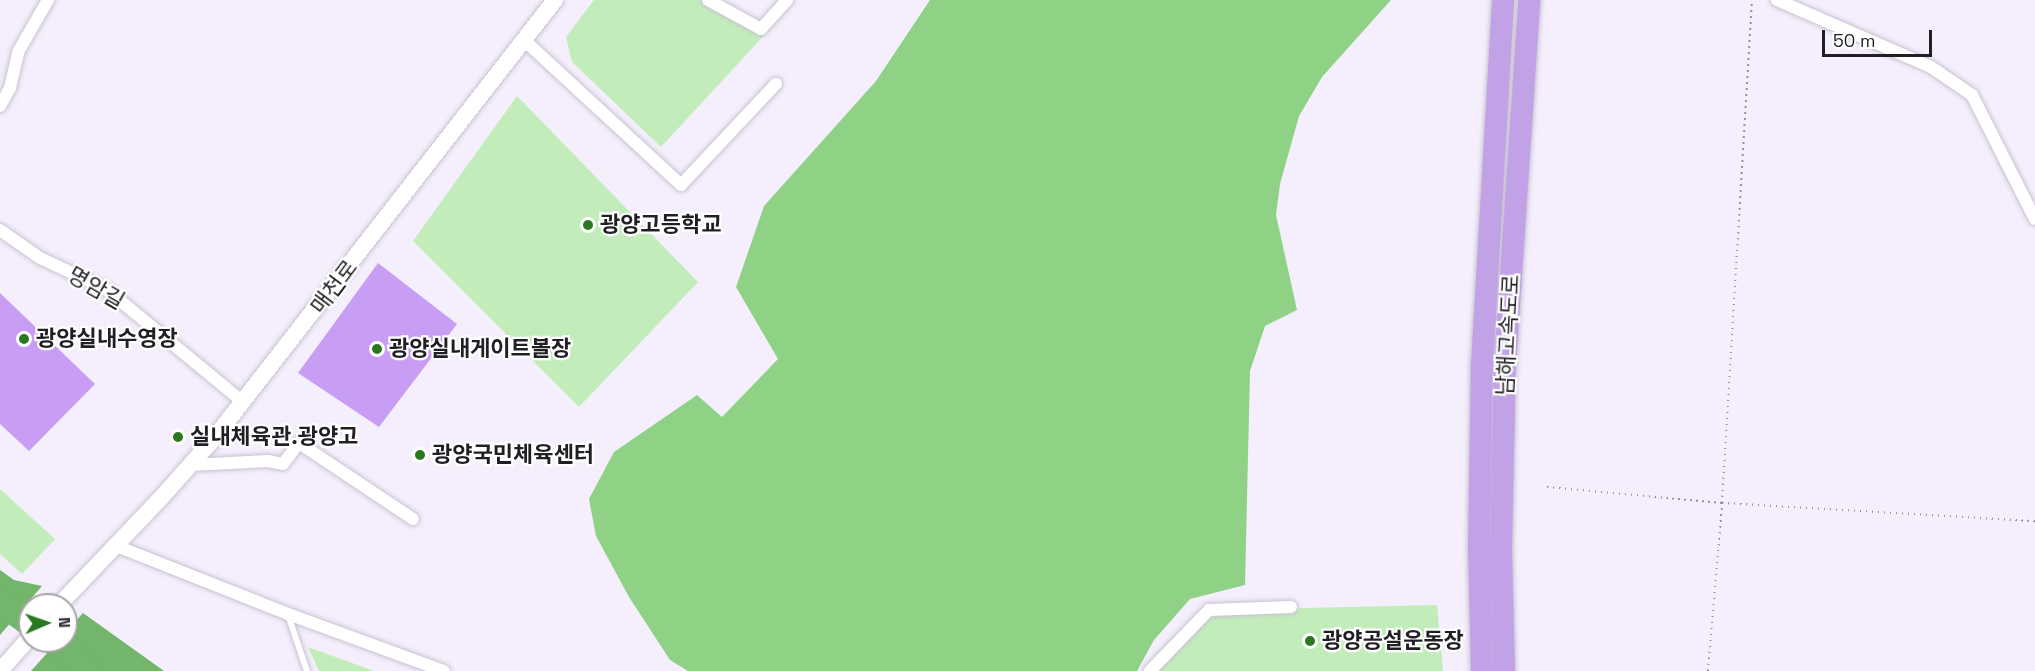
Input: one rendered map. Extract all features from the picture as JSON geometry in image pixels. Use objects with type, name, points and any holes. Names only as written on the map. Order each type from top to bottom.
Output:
[{"type":"highway","name":"남해고속도로","points":[[1482,671],[1479,548],[1482,365],[1503,0]]},
{"type":"highway","name":"남해고속도로","points":[[1504,671],[1501,549],[1505,366],[1529,0]]},
{"type":"main road","name":"매천로","points":[[70,593],[190,465],[555,0]]},
{"type":"main road","points":[[0,671],[18,651]]},
{"type":"street","points":[[0,106],[10,88],[18,52],[48,0]]},
{"type":"street","points":[[708,0],[761,29],[787,0]]},
{"type":"street","points":[[1777,0],[1932,67],[1972,95],[2035,219]]},
{"type":"street","points":[[524,40],[681,185],[777,84]]},
{"type":"street","name":"명암길","points":[[0,230],[40,258],[105,289],[242,401]]},
{"type":"street","points":[[190,465],[244,462],[284,464],[298,443],[413,519]]},
{"type":"street","points":[[114,545],[288,614],[444,671]]},
{"type":"street","points":[[1150,671],[1209,610],[1291,607]]},
{"type":"lane","points":[[288,614],[307,671]]},
{"type":"path","points":[[1708,671],[1722,503],[1752,0]]},
{"type":"path","points":[[1547,487],[1722,503],[2035,521]]},
{"type":"shaded area","points":[[594,0],[717,0],[770,29],[661,147],[572,62],[566,37]]},
{"type":"shaded area","points":[[930,0],[1391,0],[1322,77],[1299,116],[1280,184],[1276,215],[1297,310],[1265,326],[1250,371],[1245,585],[1190,599],[1154,640],[1137,671],[688,671],[670,660],[629,597],[596,536],[589,499],[614,452],[697,395],[722,417],[778,359],[736,287],[764,206],[876,81]]},
{"type":"shaded area","points":[[517,96],[698,282],[579,407],[413,241]]},
{"type":"shaded area","points":[[0,489],[55,539],[22,574],[0,554]]},
{"type":"shaded area","points":[[0,570],[14,580],[42,586],[36,593],[18,593],[18,614],[0,635]]},
{"type":"shaded area","name":"광양공설운동장","points":[[1437,605],[1443,671],[1150,671],[1209,610]]},
{"type":"shaded area","points":[[83,613],[164,671],[31,671],[47,653],[78,653],[78,619]]},
{"type":"shaded area","points":[[308,647],[374,671],[319,671]]},
{"type":"building","name":"광양실내게이트볼장","points":[[378,263],[457,324],[379,427],[298,373]]},
{"type":"building","name":"광양실내수영장","points":[[0,293],[95,384],[29,451],[0,424]]},
{"type":"waterway","points":[[0,602],[18,615]]},
{"type":"waterway","points":[[68,653],[91,671]]},
{"type":"place","name":"광양고등학교","points":[[588,225]]},
{"type":"place","name":"광양실내수영장","points":[[24,339]]},
{"type":"place","name":"광양실내게이트볼장","points":[[377,349]]},
{"type":"place","name":"실내체육관.광양고","points":[[178,437]]},
{"type":"place","name":"광양국민체육센터","points":[[420,455]]},
{"type":"place","name":"광양공설운동장","points":[[1310,641]]}]
